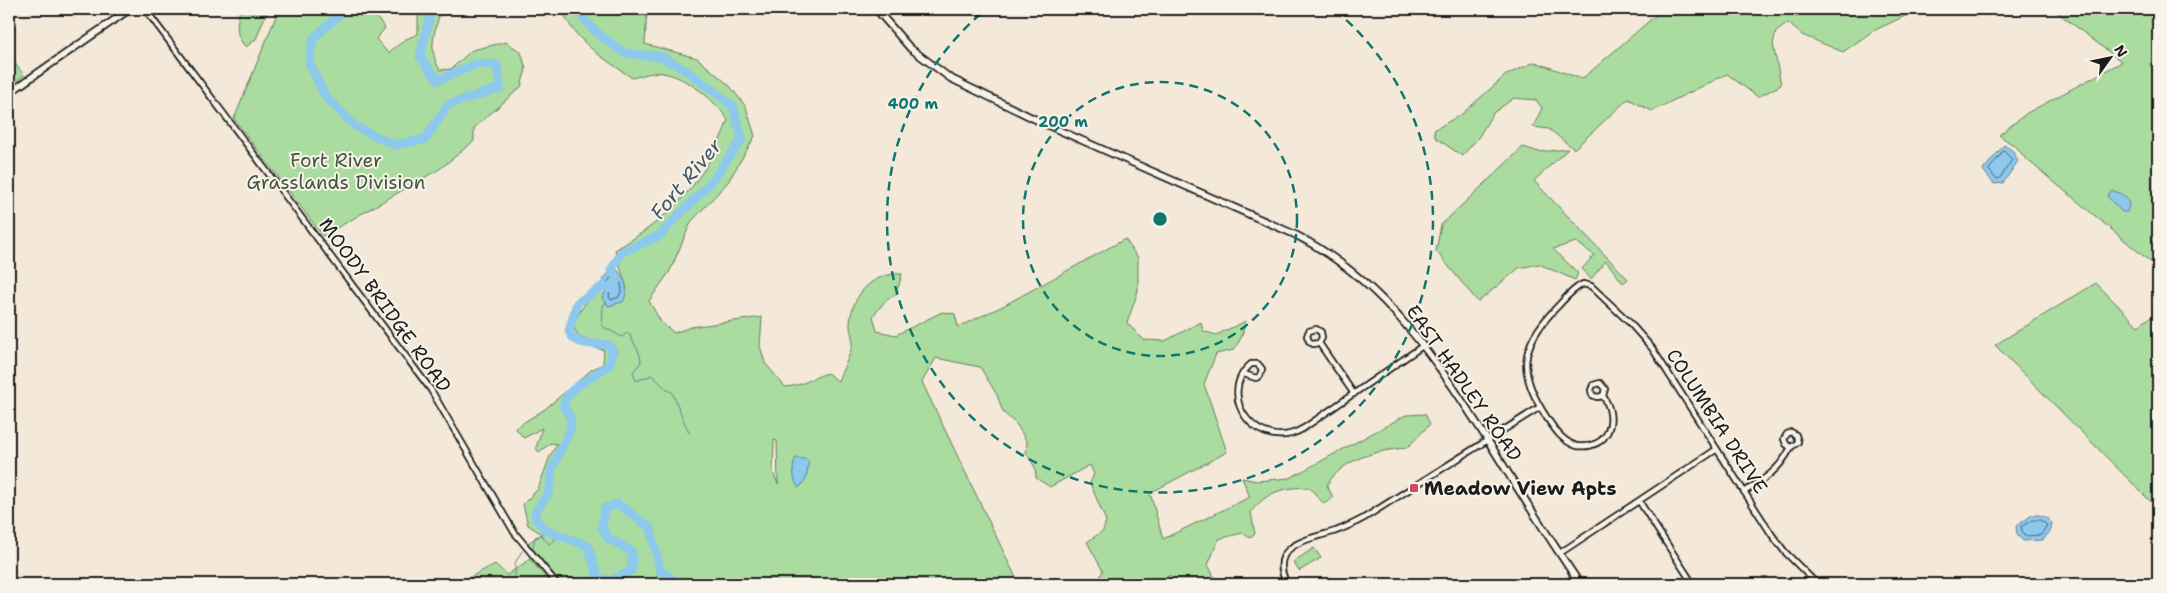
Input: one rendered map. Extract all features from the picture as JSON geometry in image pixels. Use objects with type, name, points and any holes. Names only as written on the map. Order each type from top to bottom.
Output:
[{"type":"street","points":[[9,93],[130,9]]},
{"type":"street","name":"MOODY BRIDGE ROAD","points":[[145,9],[431,390],[514,532],[557,584]]},
{"type":"street","name":"EAST HADLEY ROAD","points":[[876,9],[910,48],[950,78],[1045,124],[1296,235],[1332,255],[1360,276],[1389,304],[1424,345],[1580,584]]},
{"type":"street","name":"COLUMBIA DRIVE","points":[[1540,407],[1526,376],[1526,359],[1529,344],[1535,333],[1550,315],[1583,284],[1591,286],[1647,342],[1781,548],[1817,584]]},
{"type":"street","points":[[1319,343],[1354,394]]},
{"type":"street","points":[[1244,374],[1238,390],[1241,409],[1254,427],[1271,435],[1288,435],[1301,431],[1424,345]]},
{"type":"street","points":[[1287,584],[1283,573],[1284,560],[1289,549],[1296,542],[1357,522],[1540,407],[1564,440],[1577,446],[1587,446],[1601,439],[1611,425],[1610,410],[1602,396]]},
{"type":"street","points":[[1744,492],[1776,470],[1786,458],[1790,447]]},
{"type":"street","points":[[1560,553],[1717,449]]},
{"type":"street","points":[[1639,501],[1693,584]]},
{"type":"street","points":[[1564,584],[1575,577]]},
{"type":"green space","points":[[240,9],[268,9],[256,39],[246,47],[238,34],[237,24]]},
{"type":"green space","name":"Fort River Grasslands Division","points":[[279,9],[370,9],[385,28],[376,39],[388,53],[406,39],[418,34],[418,9],[441,9],[433,40],[434,55],[440,70],[451,69],[472,50],[506,42],[521,52],[526,69],[521,87],[474,128],[474,141],[441,168],[323,236],[234,119]]},
{"type":"green space","points":[[562,9],[647,9],[645,44],[697,58],[730,86],[746,107],[755,136],[728,182],[691,222],[670,271],[649,301],[661,322],[674,333],[691,327],[762,317],[760,346],[765,363],[785,387],[802,383],[827,373],[838,381],[852,345],[850,323],[855,303],[866,287],[882,277],[902,274],[896,295],[887,299],[873,316],[877,331],[896,335],[942,312],[955,314],[958,327],[1003,306],[1125,239],[1138,258],[1138,291],[1127,323],[1144,340],[1165,341],[1201,322],[1203,331],[1216,335],[1246,321],[1241,338],[1234,350],[1216,354],[1204,384],[1227,452],[1150,493],[1163,539],[1250,497],[1242,478],[1257,481],[1290,478],[1406,415],[1425,414],[1430,424],[1407,448],[1373,453],[1342,468],[1327,485],[1333,498],[1324,504],[1310,488],[1284,489],[1263,500],[1251,512],[1255,534],[1250,538],[1242,533],[1219,539],[1208,565],[1218,584],[1175,584],[1170,575],[1158,584],[1096,584],[1103,571],[1087,542],[1103,531],[1106,521],[1090,483],[1094,474],[1090,465],[1050,487],[1036,478],[1035,467],[1026,453],[1027,442],[1017,425],[1003,412],[997,395],[980,367],[936,358],[922,382],[1019,584],[562,584],[528,543],[542,534],[528,525],[523,504],[538,489],[550,456],[557,444],[551,443],[539,452],[536,448],[542,428],[524,438],[515,428],[545,409],[591,370],[603,364],[604,350],[595,348],[593,342],[579,337],[573,326],[579,314],[589,299],[603,286],[606,292],[602,297],[608,305],[627,289],[615,250],[653,225],[684,196],[709,162],[728,120],[700,90],[672,75],[652,73],[632,78],[582,40],[567,20]],"holes":[[[774,440],[777,441],[778,484],[773,472]]]},
{"type":"green space","points":[[1663,9],[1920,9],[1873,31],[1843,52],[1802,35],[1788,23],[1776,32],[1773,44],[1781,85],[1758,97],[1727,74],[1652,111],[1628,99],[1574,149],[1549,129],[1533,127],[1542,108],[1536,100],[1514,98],[1493,113],[1478,138],[1462,156],[1435,137],[1434,130],[1462,114],[1506,75],[1535,62],[1582,79]]},
{"type":"green space","points":[[2053,9],[2158,9],[2158,268],[2025,158],[2016,147],[1999,135],[2027,113],[2122,62]]},
{"type":"green space","points":[[9,56],[24,75],[9,86]]},
{"type":"green space","points":[[1523,147],[1539,152],[1568,149],[1534,181],[1628,279],[1623,283],[1606,261],[1591,279],[1582,269],[1594,255],[1576,242],[1553,249],[1578,273],[1575,280],[1539,264],[1519,268],[1478,302],[1436,251],[1441,225]]},
{"type":"green space","points":[[2096,283],[2138,326],[2158,312],[2158,323],[2152,330],[2158,338],[2158,346],[2156,345],[2158,348],[2158,509],[1995,345]]},
{"type":"green space","points":[[1314,548],[1321,558],[1299,571],[1293,562]]},
{"type":"green space","points":[[530,559],[551,584],[457,584],[495,564],[507,575]]},
{"type":"water","points":[[2004,145],[2013,151],[2018,161],[2003,183],[1994,184],[1983,170]]},
{"type":"water","points":[[2111,191],[2125,196],[2129,204],[2127,212],[2122,212],[2107,196]]},
{"type":"water","points":[[611,270],[618,270],[625,281],[626,293],[623,302],[608,306],[602,297],[606,292],[602,281]]},
{"type":"water","points":[[796,458],[805,459],[809,462],[806,479],[799,488],[793,473]]},
{"type":"water","points":[[2032,515],[2048,519],[2052,523],[2051,530],[2043,540],[2023,541],[2017,534],[2016,526]]},
{"type":"waterway","name":"Fort River","points":[[345,9],[313,39],[309,62],[325,96],[356,127],[395,145],[426,139],[447,105],[500,88],[497,65],[476,64],[438,80],[420,57],[429,19],[429,9]]},
{"type":"waterway","name":"Fort River","points":[[575,9],[596,32],[624,53],[662,57],[687,71],[733,106],[742,139],[712,181],[659,236],[622,252],[611,270],[618,279]]},
{"type":"waterway","name":"Fort River","points":[[614,290],[603,286],[577,303],[569,331],[572,336],[581,342],[609,345],[613,351],[609,365],[575,388],[567,396],[563,406],[570,417],[571,427],[552,469],[549,492],[536,511],[535,518],[546,530],[588,546],[598,577],[611,581],[632,570],[632,552],[608,538],[602,527],[605,508],[618,504],[650,527],[660,570],[679,584]]},
{"type":"waterway","points":[[606,303],[603,305],[602,326],[622,337],[627,333],[630,335],[639,353],[641,362],[633,372],[636,381],[652,375],[667,390],[672,392],[689,433]]},
{"type":"waterway","points":[[533,548],[535,537],[541,535],[549,544],[554,541],[557,534]]},
{"type":"waterway","points":[[515,584],[515,563],[522,551]]},
{"type":"waterway","points":[[653,584],[660,570]]},
{"type":"place","name":"Meadow View Apts","points":[[1414,488]]}]
